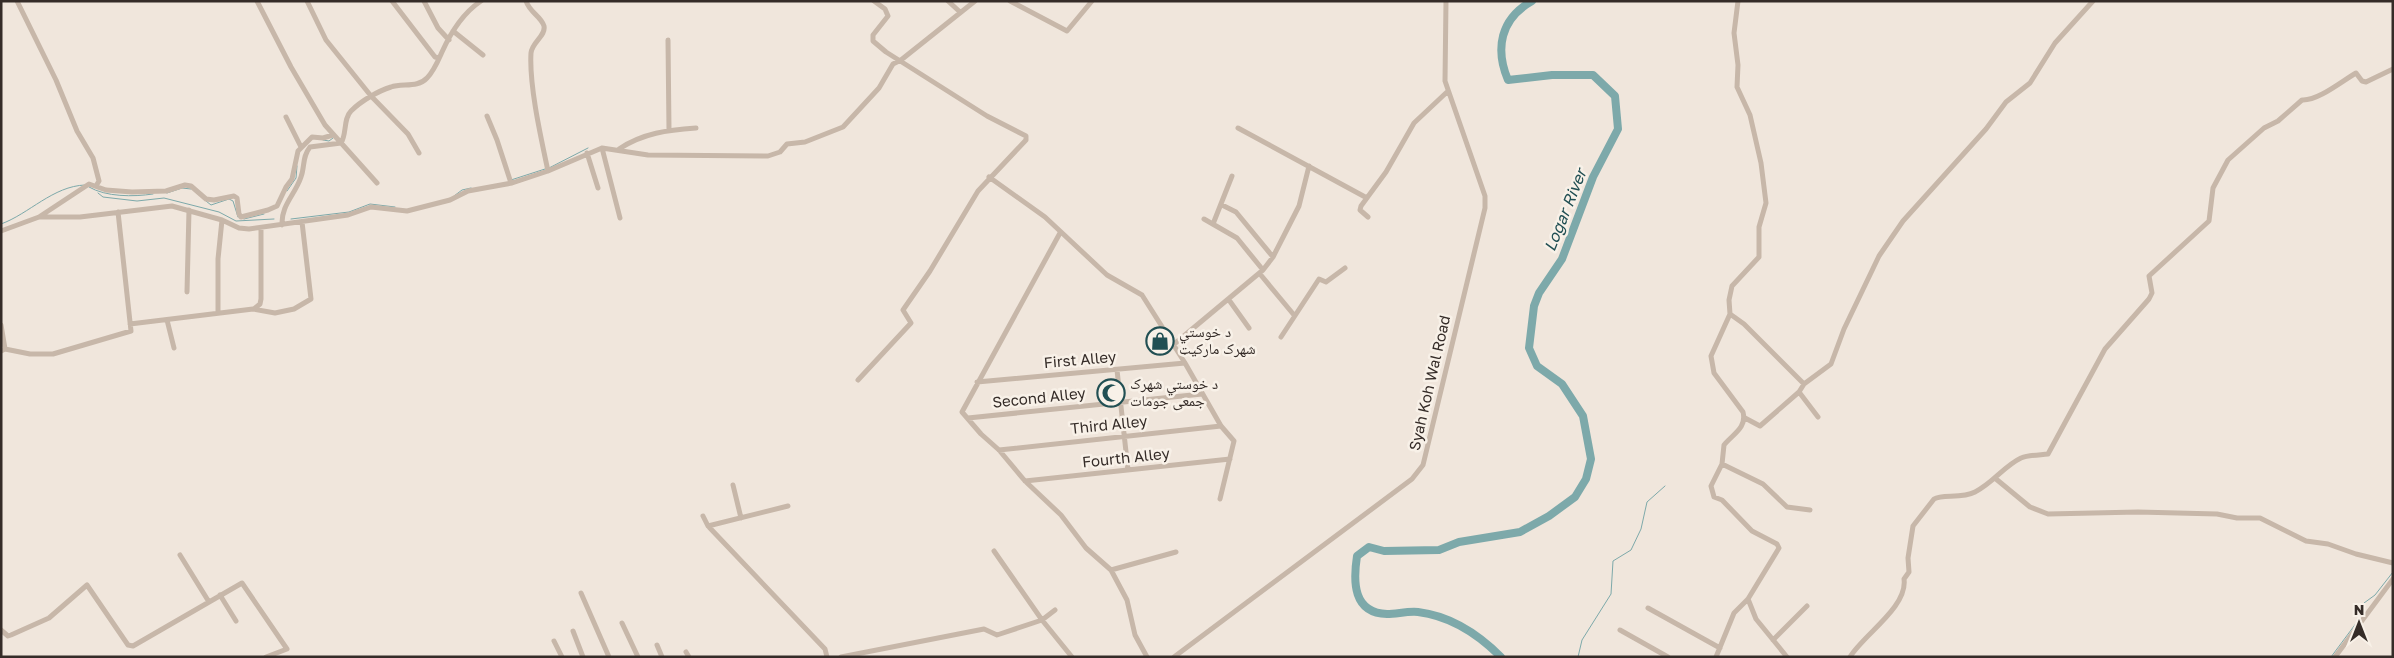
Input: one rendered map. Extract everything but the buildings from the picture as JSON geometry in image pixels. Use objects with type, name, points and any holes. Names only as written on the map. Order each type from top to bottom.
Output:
[{"type":"street","points":[[17,1],[56,80],[77,131],[93,158],[98,183],[106,190],[132,192],[166,191],[185,185],[192,186],[206,199],[214,200],[234,196],[237,198],[239,214],[242,217],[248,216],[277,206],[292,179],[298,151],[301,146],[312,137],[323,138],[333,135]]},
{"type":"street","points":[[257,1],[291,67],[333,135],[377,183]]},
{"type":"street","points":[[307,1],[326,40],[371,96],[408,134],[420,153]]},
{"type":"street","points":[[392,1],[435,57],[439,58]]},
{"type":"street","points":[[424,1],[438,28],[449,40]]},
{"type":"street","points":[[282,225],[282,211],[301,177],[304,154],[310,147],[341,142],[345,137],[344,130],[349,113],[371,96],[392,86],[407,86],[425,81],[453,31],[469,9],[481,1]]},
{"type":"street","points":[[526,1],[529,10],[539,18],[544,26],[544,33],[531,50],[535,102],[548,168]]},
{"type":"street","points":[[858,380],[911,323],[903,310],[930,271],[978,191],[989,177],[1026,140],[1026,136],[987,116],[886,52],[872,38],[888,16],[885,10],[874,1]]},
{"type":"street","points":[[948,1],[960,12]]},
{"type":"street","points":[[40,217],[80,217],[172,206],[222,220],[239,228],[261,228],[348,214],[371,207],[407,211],[450,200],[468,191],[510,183],[602,148],[619,149],[648,155],[768,156],[780,152],[787,144],[804,142],[843,127],[879,88],[893,64],[901,60],[975,1]]},
{"type":"street","points":[[1010,1],[1068,31],[1092,1]]},
{"type":"street","name":"Syah Koh Wal Road","points":[[1174,657],[1412,479],[1423,465],[1485,208],[1485,196],[1447,92],[1444,68],[1446,1]]},
{"type":"street","points":[[1716,657],[1734,613],[1748,599],[1779,546],[1752,531],[1722,500],[1714,497],[1711,482],[1722,464],[1724,445],[1744,425],[1745,418],[1743,412],[1714,373],[1711,361],[1712,351],[1730,314],[1729,300],[1732,286],[1759,257],[1759,226],[1766,203],[1761,163],[1750,114],[1737,87],[1738,65],[1734,33],[1738,1]]},
{"type":"street","points":[[1745,418],[1760,426],[1799,392],[1804,384],[1831,364],[1844,329],[1879,256],[1903,221],[1986,129],[2006,102],[2030,83],[2056,43],[2093,1]]},
{"type":"street","points":[[453,31],[483,55]]},
{"type":"street","points":[[668,40],[669,130]]},
{"type":"street","points":[[1850,657],[1890,613],[1902,594],[1905,588],[1904,580],[1910,572],[1909,551],[1913,526],[1934,499],[1937,497],[1963,497],[1976,492],[1996,479],[2004,470],[2020,458],[2048,454],[2105,348],[2152,294],[2149,276],[2210,222],[2213,188],[2228,160],[2264,128],[2278,121],[2302,100],[2308,101],[2321,93],[2328,92],[2356,73],[2362,81],[2366,82],[2393,68]]},
{"type":"street","points":[[1368,217],[1360,210],[1386,172],[1414,123],[1447,92]]},
{"type":"street","points":[[487,116],[510,183]]},
{"type":"street","points":[[286,117],[301,146]]},
{"type":"street","points":[[619,149],[630,142],[669,130],[696,128]]},
{"type":"street","points":[[1238,128],[1367,198]]},
{"type":"street","points":[[602,148],[620,218]]},
{"type":"street","points":[[587,153],[598,188]]},
{"type":"street","points":[[1173,345],[1230,300],[1261,272],[1273,257],[1299,206],[1310,166]]},
{"type":"street","points":[[1213,224],[1232,176]]},
{"type":"street","points":[[989,177],[1044,217],[1107,275],[1142,295],[1185,362],[1221,426],[1234,441],[1220,499]]},
{"type":"street","points":[[1,231],[40,217],[81,188],[89,184],[98,183]]},
{"type":"street","points":[[1222,205],[1236,212],[1273,257]]},
{"type":"street","points":[[186,292],[189,210]]},
{"type":"street","points":[[1,325],[3,350],[30,354],[53,354],[128,333],[131,330],[118,212]]},
{"type":"street","points":[[1204,219],[1237,238],[1294,315]]},
{"type":"street","points":[[218,313],[218,259],[222,220]]},
{"type":"street","points":[[130,324],[253,310],[275,313],[294,309],[311,300],[302,222]]},
{"type":"street","points":[[253,310],[260,304],[261,299],[261,228]]},
{"type":"street","points":[[1060,233],[962,410],[1025,480],[1061,515],[1086,548],[1111,570],[1127,600],[1135,635],[1147,657]]},
{"type":"street","points":[[1281,337],[1319,278],[1326,282],[1346,268]]},
{"type":"street","points":[[1230,300],[1250,328]]},
{"type":"street","points":[[1730,314],[1744,324],[1804,384]]},
{"type":"street","points":[[167,320],[174,348]]},
{"type":"street","name":"First Alley","points":[[977,382],[1118,370],[1185,362]]},
{"type":"street","points":[[1118,370],[1128,470]]},
{"type":"street","points":[[1799,392],[1818,417]]},
{"type":"street","name":"Second Alley","points":[[968,418],[1202,394]]},
{"type":"street","name":"Third Alley","points":[[999,450],[1221,426]]},
{"type":"street","name":"Fourth Alley","points":[[1025,480],[1230,459]]},
{"type":"street","points":[[1722,464],[1763,484],[1787,507],[1810,510]]},
{"type":"street","points":[[1996,479],[2030,507],[2046,514],[2217,514],[2237,518],[2260,518],[2306,541],[2328,544],[2356,554],[2393,563]]},
{"type":"street","points":[[734,485],[741,518]]},
{"type":"street","points":[[708,526],[788,506]]},
{"type":"street","points":[[703,516],[708,526],[825,649],[827,657]]},
{"type":"street","points":[[994,551],[1042,620],[1072,657]]},
{"type":"street","points":[[1111,570],[1176,552]]},
{"type":"street","points":[[180,555],[209,602]]},
{"type":"street","points":[[2336,657],[2393,579]]},
{"type":"street","points":[[1,630],[8,636],[49,618],[87,586],[128,645],[133,646],[242,583],[287,649],[266,657]]},
{"type":"street","points":[[581,593],[609,657]]},
{"type":"street","points":[[220,595],[236,620]]},
{"type":"street","points":[[1748,599],[1756,619],[1786,657]]},
{"type":"street","points":[[1773,640],[1807,606]]},
{"type":"street","points":[[1648,608],[1720,648]]},
{"type":"street","points":[[841,657],[984,629],[997,635],[1042,620],[1055,610]]},
{"type":"street","points":[[622,623],[638,657]]},
{"type":"street","points":[[1620,630],[1668,657]]},
{"type":"street","points":[[573,631],[583,657]]},
{"type":"street","points":[[554,641],[562,657]]},
{"type":"street","points":[[657,645],[662,657]]},
{"type":"waterway","name":"Logar River","points":[[1501,657],[1463,627],[1442,617],[1418,612],[1387,614],[1367,608],[1358,594],[1355,576],[1357,556],[1369,547],[1384,551],[1439,550],[1459,542],[1520,532],[1549,516],[1575,497],[1586,479],[1591,459],[1583,416],[1562,384],[1537,366],[1529,348],[1534,306],[1539,293],[1562,259],[1593,177],[1618,129],[1615,96],[1593,75],[1552,75],[1508,80],[1502,57],[1501,46],[1503,36],[1513,17],[1521,8],[1532,1]]},
{"type":"waterway","points":[[323,140],[329,141],[333,138]]},
{"type":"waterway","points":[[549,168],[588,148]]},
{"type":"waterway","points":[[287,191],[296,178],[297,166]]},
{"type":"waterway","points":[[511,180],[545,169]]},
{"type":"waterway","points":[[1,224],[62,190],[85,185]]},
{"type":"waterway","points":[[89,187],[103,193],[120,195],[137,196],[153,194]]},
{"type":"waterway","points":[[167,193],[182,188],[191,189]]},
{"type":"waterway","points":[[454,196],[462,190],[471,188]]},
{"type":"waterway","points":[[98,193],[103,197],[137,201],[164,198],[219,212],[236,221],[274,219]]},
{"type":"waterway","points":[[206,201],[211,205],[229,199],[233,201],[238,217]]},
{"type":"waterway","points":[[291,219],[349,212],[370,204],[395,207]]},
{"type":"waterway","points":[[244,219],[264,214]]},
{"type":"waterway","points":[[1578,657],[1582,640],[1611,594],[1613,561],[1631,550],[1641,529],[1647,502],[1665,486]]},
{"type":"waterway","points":[[2331,657],[2357,622],[2364,603],[2375,595],[2393,572]]},
{"type":"place","name":"د خوستي شهرک مارکیټ","points":[[1160,341]]},
{"type":"place","name":"د خوستي شهرک جمعی جومات","points":[[1111,393]]}]
